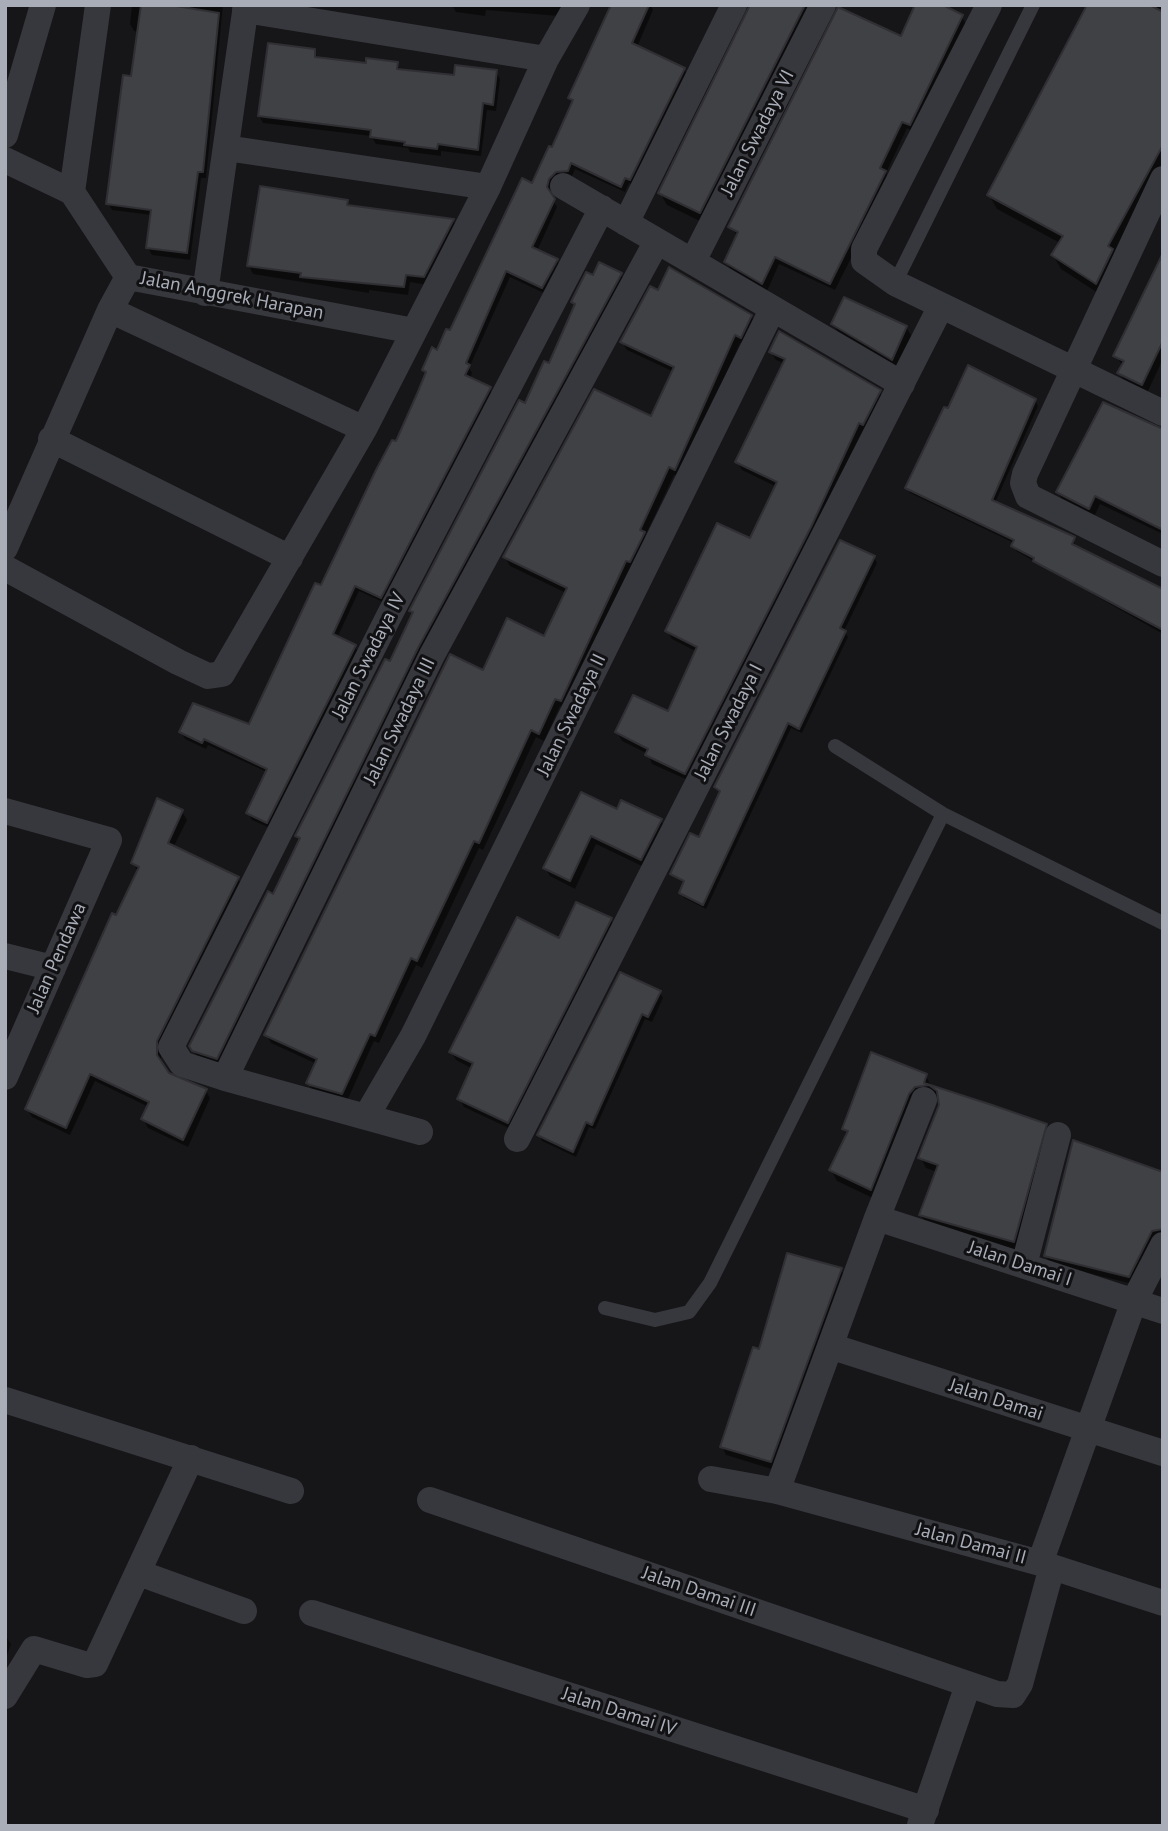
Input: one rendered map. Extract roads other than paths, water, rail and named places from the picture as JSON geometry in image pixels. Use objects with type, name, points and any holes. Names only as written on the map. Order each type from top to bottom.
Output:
[{"type":"street","points":[[5,135],[43,5]]},
{"type":"street","points":[[5,160],[72,192],[97,5]]},
{"type":"street","points":[[5,568],[178,662],[215,677],[222,674],[363,429],[488,187],[547,59],[577,5]]},
{"type":"street","points":[[626,223],[734,5]]},
{"type":"street","name":"Jalan Swadaya VI","points":[[693,261],[823,5]]},
{"type":"street","points":[[989,5],[864,249],[867,265],[895,283],[1163,413]]},
{"type":"street","points":[[205,293],[245,7],[547,59]]},
{"type":"street","points":[[226,148],[488,187]]},
{"type":"street","points":[[1163,179],[1025,474],[1024,490],[1028,496],[1163,564]]},
{"type":"street","points":[[563,186],[902,384]]},
{"type":"street","name":"Jalan Anggrek Harapan","points":[[72,192],[128,277],[414,331]]},
{"type":"street","name":"Jalan Swadaya IV","points":[[225,1078],[182,1064],[172,1047],[390,614],[602,208]]},
{"type":"street","name":"Jalan Swadaya III","points":[[225,1078],[432,655],[657,241]]},
{"type":"street","points":[[5,548],[51,439],[128,277]]},
{"type":"street","name":"Jalan Swadaya I","points":[[517,1139],[941,306]]},
{"type":"street","points":[[110,310],[363,429]]},
{"type":"street","name":"Jalan Swadaya II","points":[[366,1117],[413,1036],[772,310]]},
{"type":"street","points":[[51,439],[290,558]]},
{"type":"street","name":"Jalan Pendawa","points":[[5,811],[109,839],[5,1077]]},
{"type":"street","points":[[5,956],[53,968]]},
{"type":"street","points":[[225,1078],[420,1132]]},
{"type":"street","points":[[777,1491],[877,1218],[924,1100]]},
{"type":"street","points":[[1024,1265],[1058,1135]]},
{"type":"street","name":"Jalan Damai I","points":[[877,1218],[1163,1311]]},
{"type":"street","points":[[1046,1565],[1087,1429],[1133,1301],[1163,1245]]},
{"type":"street","name":"Jalan Damai","points":[[830,1346],[1163,1452]]},
{"type":"street","points":[[5,1400],[291,1491]]},
{"type":"street","points":[[5,1696],[34,1648],[87,1665],[95,1664],[191,1458]]},
{"type":"street","name":"Jalan Damai II","points":[[711,1479],[777,1491],[1046,1565],[1163,1603]]},
{"type":"street","name":"Jalan Damai III","points":[[430,1500],[998,1694],[1013,1695],[1020,1684],[1046,1565]]},
{"type":"street","points":[[139,1573],[244,1611]]},
{"type":"street","name":"Jalan Damai IV","points":[[313,1614],[923,1818]]},
{"type":"street","points":[[923,1818],[968,1685]]},
{"type":"lane","points":[[895,283],[1033,5]]},
{"type":"lane","points":[[835,746],[943,814],[1163,923]]},
{"type":"lane","points":[[606,1308],[655,1320],[689,1312],[710,1283],[943,814]]}]
